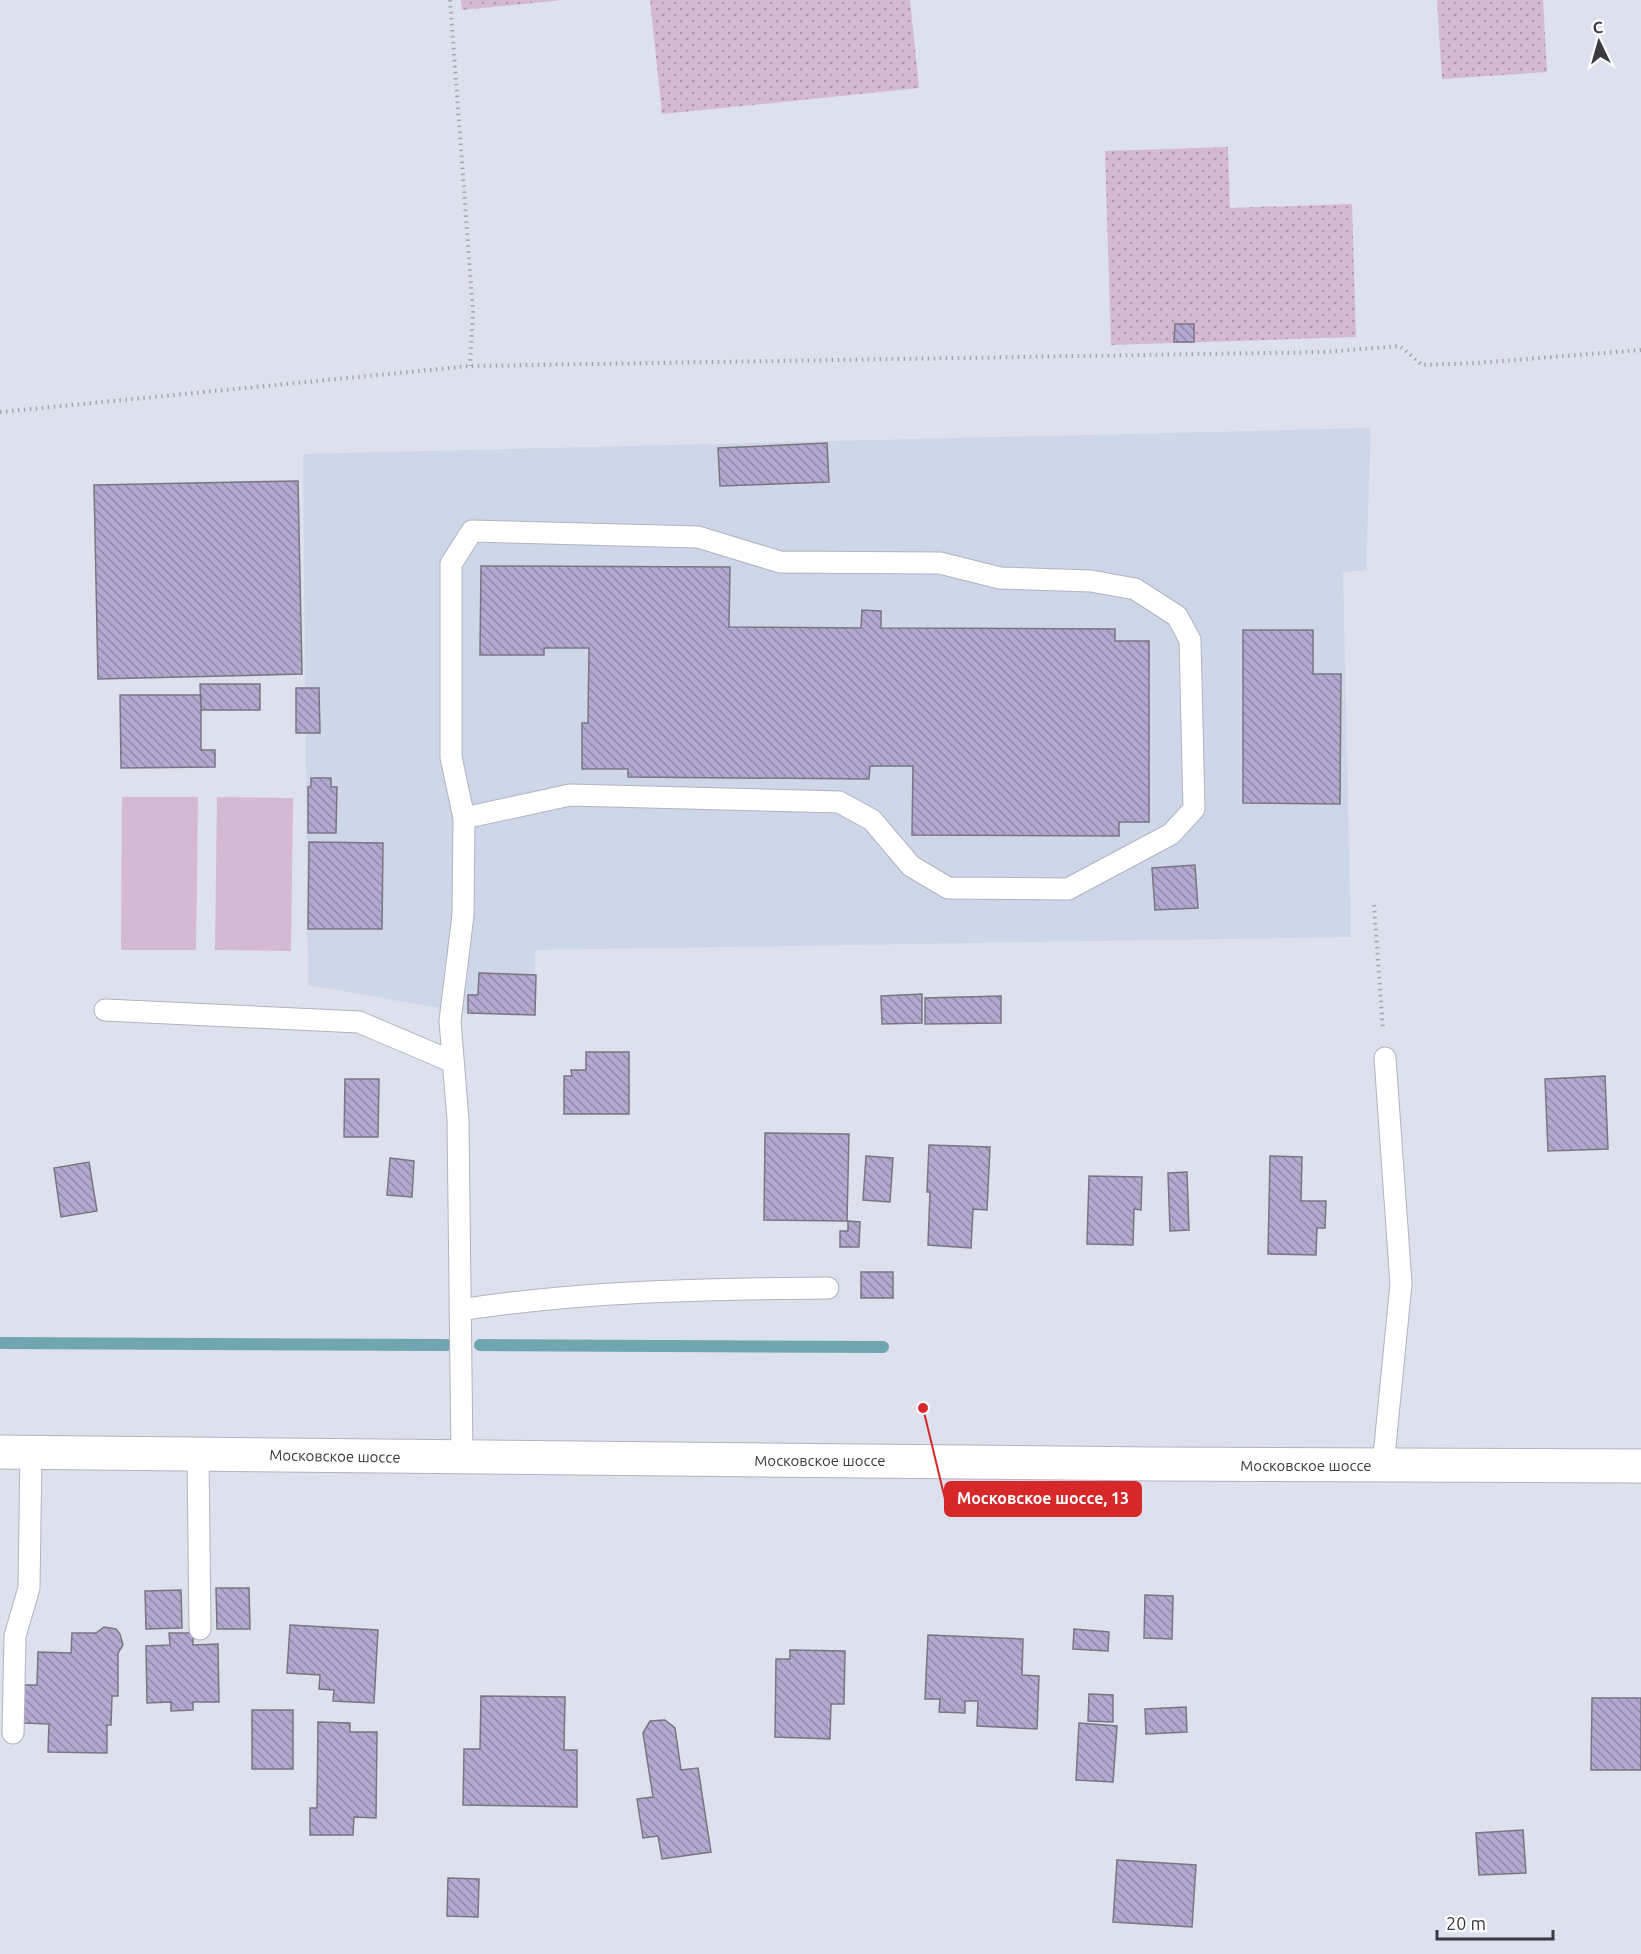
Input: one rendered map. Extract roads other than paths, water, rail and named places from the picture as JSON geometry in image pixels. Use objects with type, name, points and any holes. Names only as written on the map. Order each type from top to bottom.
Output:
[{"type":"main road","name":"Московское шоссе","points":[[16,1452],[1383,1466],[1626,1466]]},
{"type":"lane","points":[[462,1457],[458,1120],[450,1021],[463,915],[464,818],[452,757],[451,564],[471,531],[698,537],[780,562],[940,563],[1000,578],[1091,581],[1135,588],[1177,616],[1190,640],[1194,809],[1171,834],[1068,889],[948,888],[911,866],[872,820],[839,802],[570,795],[464,818]]},
{"type":"lane","points":[[105,1010],[359,1022],[453,1062]]},
{"type":"lane","points":[[1383,1466],[1401,1284],[1385,1058]]},
{"type":"lane","points":[[460,1310],[524,1300],[704,1289],[828,1288]]},
{"type":"lane","points":[[13,1733],[15,1636],[29,1588],[16,1452]]},
{"type":"lane","points":[[198,1455],[200,1629]]},
{"type":"waterway","points":[[0,1343],[447,1345]]},
{"type":"waterway","points":[[480,1345],[883,1347]]},
{"type":"place","name":"Московское шоссе, 13","points":[[923,1408]]}]
